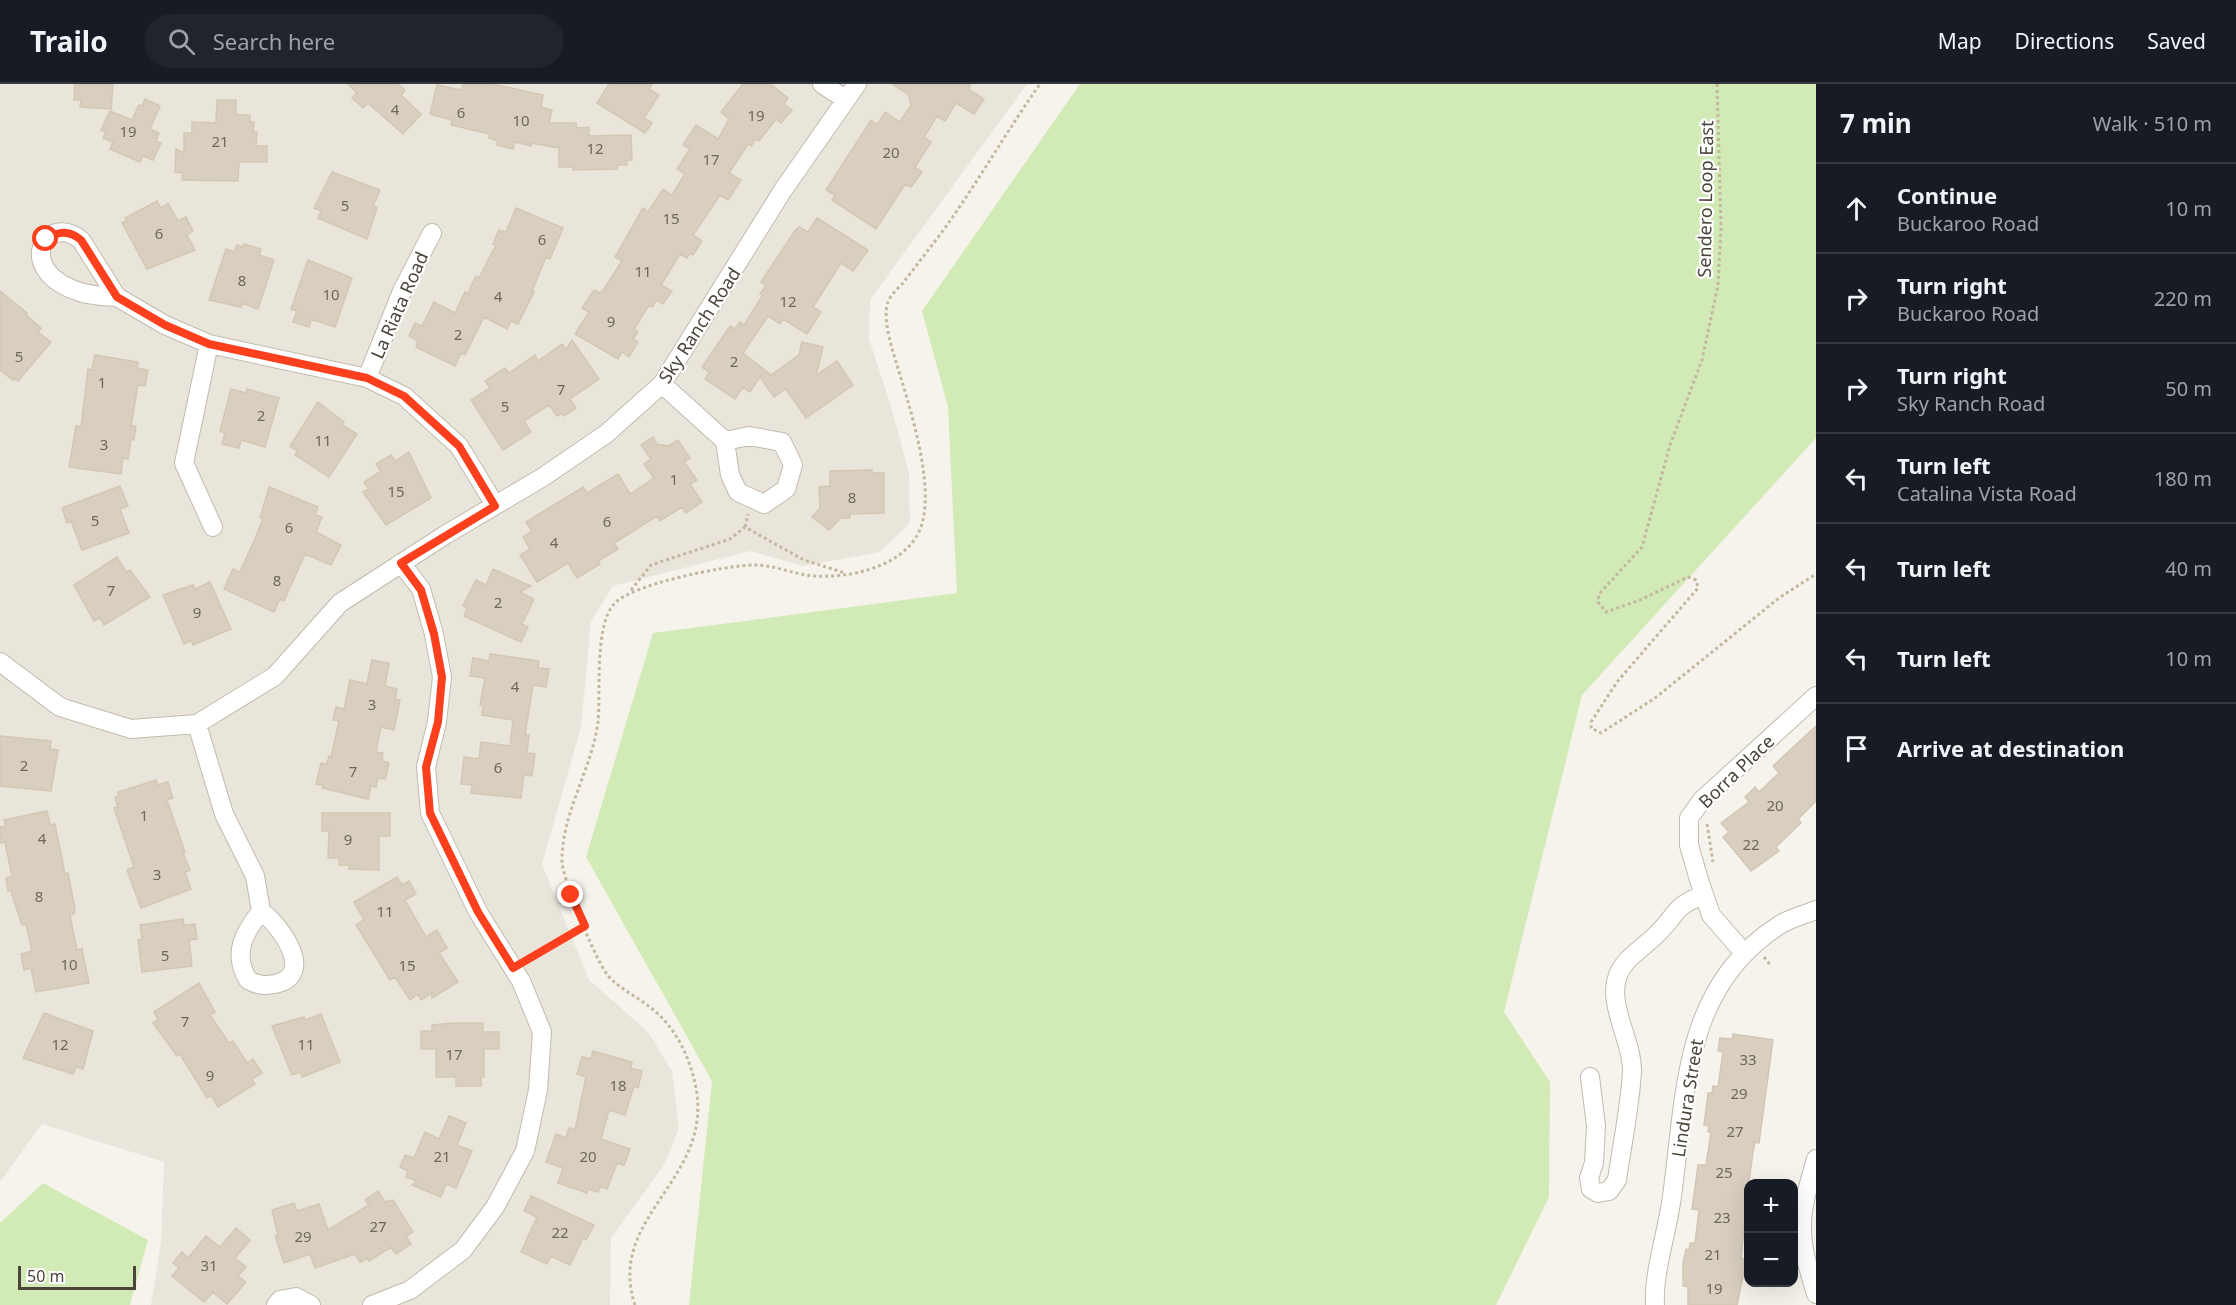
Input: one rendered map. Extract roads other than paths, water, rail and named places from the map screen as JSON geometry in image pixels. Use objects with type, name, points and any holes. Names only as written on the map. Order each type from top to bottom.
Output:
[{"type":"street","points":[[822,84],[845,99]]},
{"type":"street","name":"Sky Ranch Road","points":[[0,664],[60,707],[131,729],[197,724],[275,676],[340,603],[401,563],[543,477],[606,435],[662,384],[783,190],[857,84]]},
{"type":"street","name":"La Riata Road","points":[[367,378],[402,291],[432,233]]},
{"type":"street","points":[[117,297],[165,325],[209,344],[367,378],[404,396],[439,425],[459,446],[495,506]]},
{"type":"street","points":[[209,344],[184,463],[213,527]]},
{"type":"street","points":[[662,384],[725,441]]},
{"type":"street","points":[[372,1305],[410,1290],[463,1250],[495,1207],[525,1151],[538,1090],[542,1032],[513,968],[478,912],[430,813],[426,767],[438,722],[442,677],[434,634],[421,590],[401,563]]},
{"type":"street","name":"Borra Place","points":[[1750,948],[1711,915],[1689,845],[1689,818],[1702,800],[1816,696]]},
{"type":"street","points":[[197,724],[224,814],[255,876],[261,911]]},
{"type":"street","points":[[1590,1077],[1596,1126],[1594,1163],[1589,1178],[1591,1189],[1598,1193],[1609,1191],[1617,1180],[1630,1089],[1631,1051],[1618,1017],[1616,998],[1618,981],[1624,963],[1659,932],[1684,901],[1704,895]]},
{"type":"street","name":"Lindura Street","points":[[1656,1305],[1691,1056],[1698,1027],[1715,989],[1750,948],[1779,925],[1816,910]]},
{"type":"street","points":[[1816,1160],[1807,1192],[1802,1229],[1808,1266],[1816,1294]]},
{"type":"street","points":[[276,1305],[280,1300],[296,1297],[311,1305]]}]
